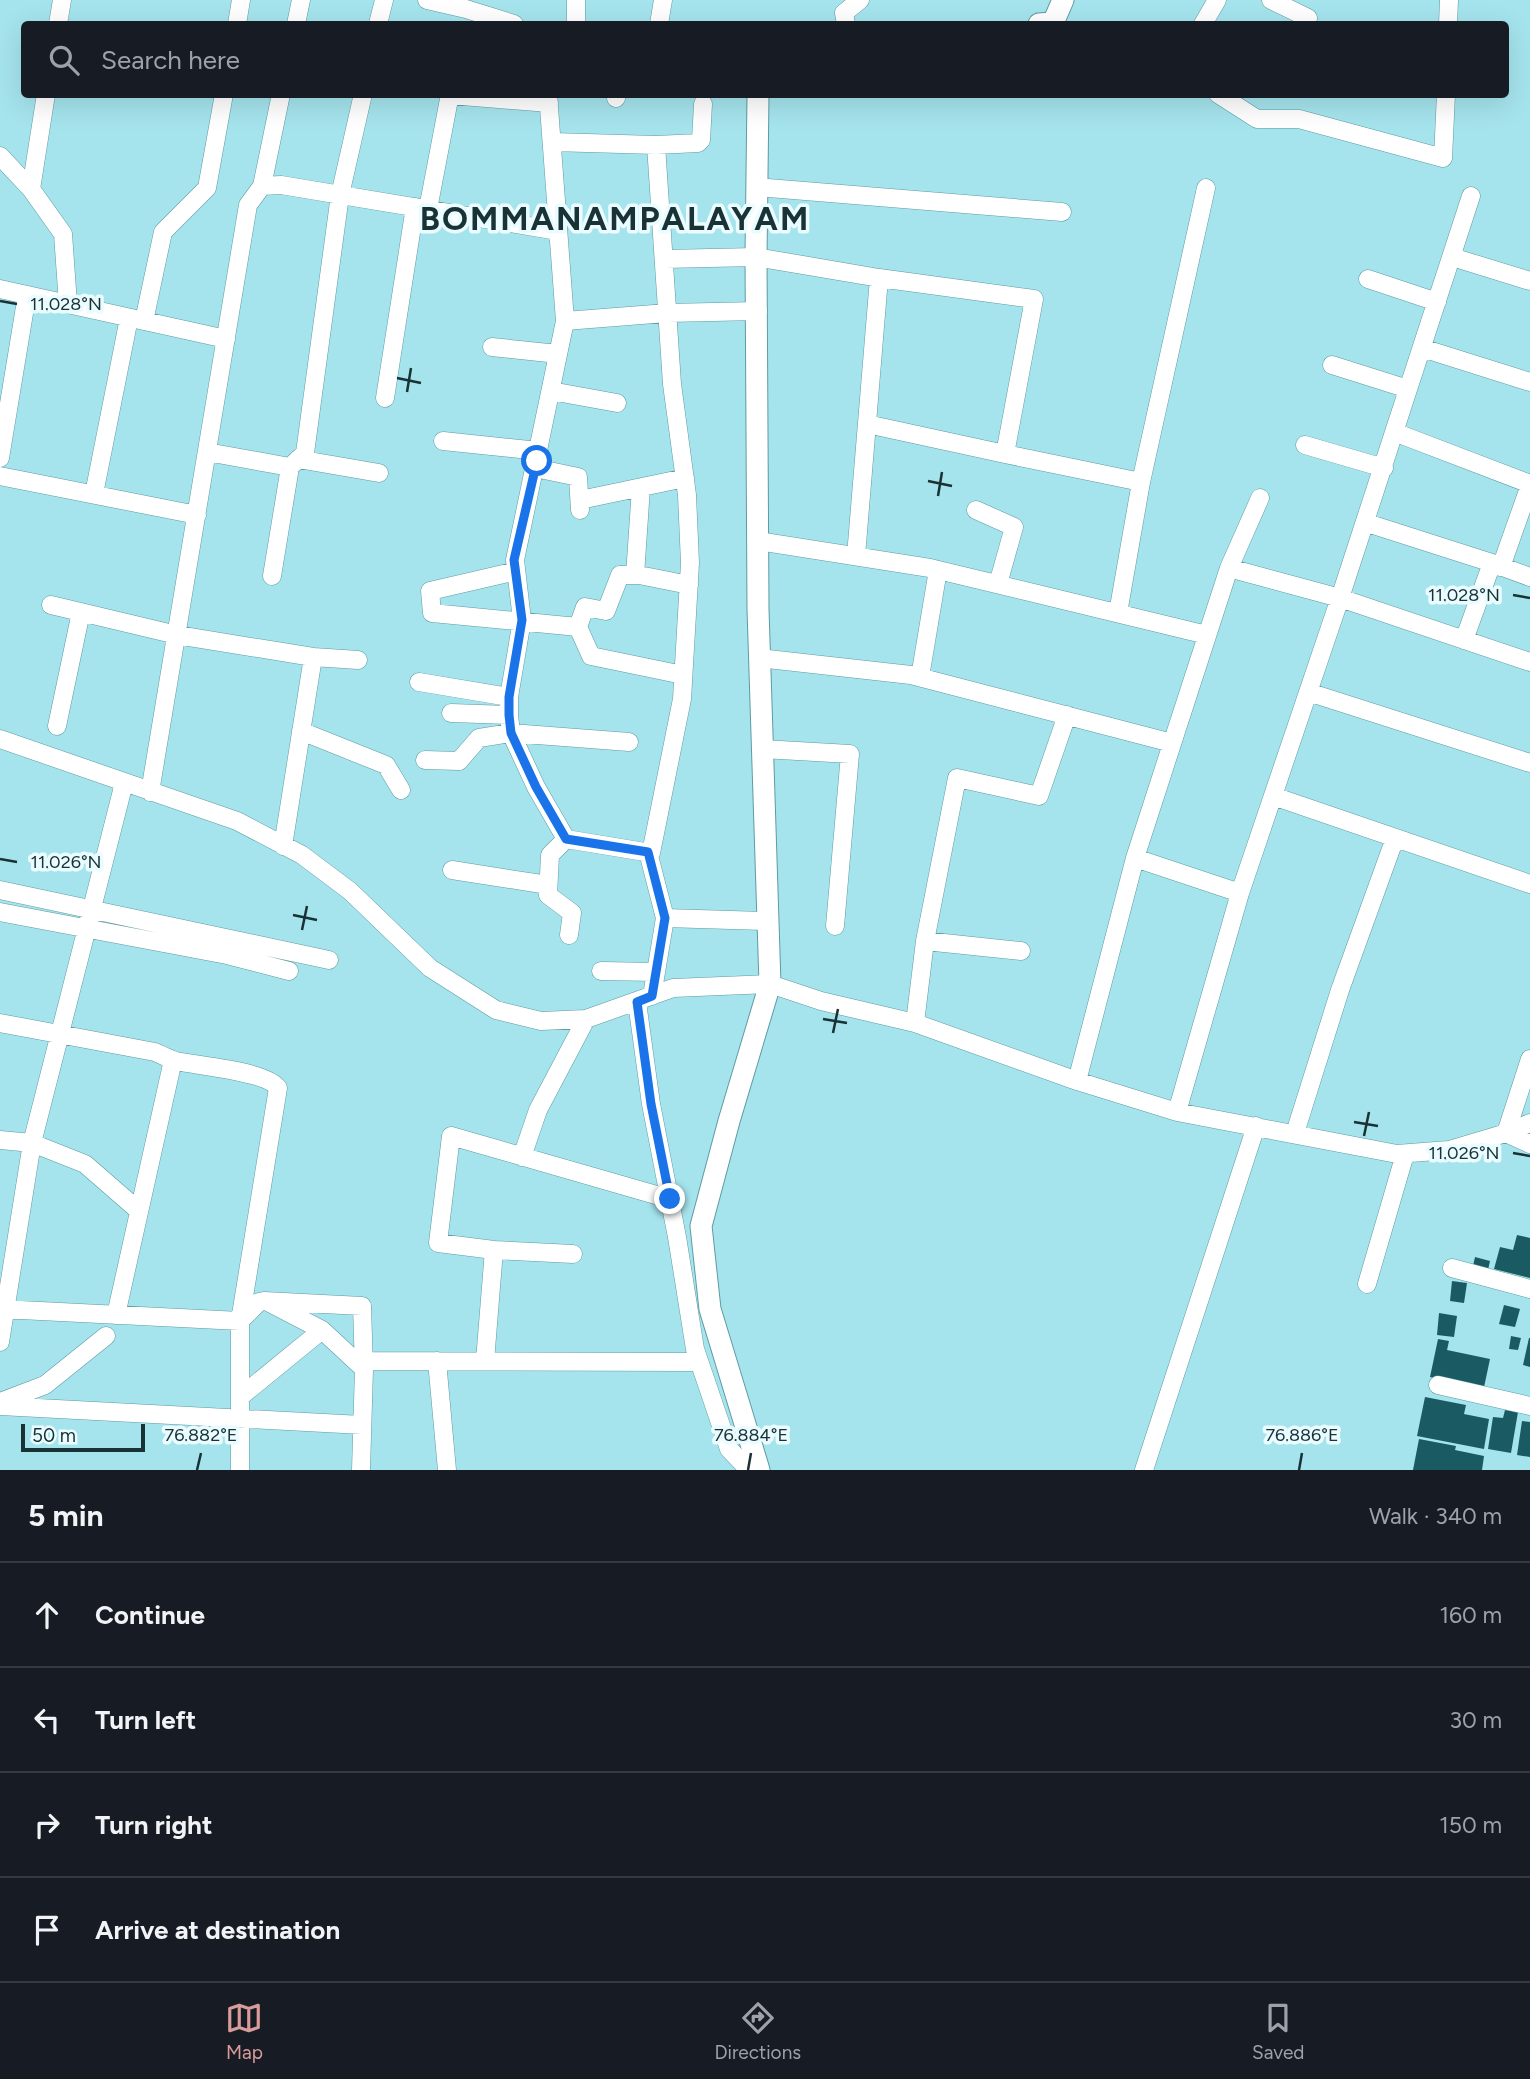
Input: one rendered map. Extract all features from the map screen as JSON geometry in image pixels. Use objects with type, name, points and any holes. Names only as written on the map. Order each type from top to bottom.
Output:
[{"type":"street","points":[[58,21],[62,0]]},
{"type":"street","points":[[238,21],[241,0]]},
{"type":"street","points":[[297,21],[301,0]]},
{"type":"street","points":[[380,21],[384,0]]},
{"type":"street","points":[[426,0],[464,11],[486,7],[509,21]]},
{"type":"street","points":[[576,0],[576,21]]},
{"type":"street","points":[[660,21],[663,0]]},
{"type":"street","points":[[845,21],[844,13],[860,0]]},
{"type":"street","points":[[1054,21],[1063,0]]},
{"type":"street","points":[[1205,21],[1217,0]]},
{"type":"street","points":[[1271,0],[1308,18]]},
{"type":"street","points":[[1448,21],[1449,0]]},
{"type":"street","points":[[31,189],[45,98]]},
{"type":"street","points":[[94,495],[136,319],[163,232],[206,188],[223,98]]},
{"type":"street","points":[[150,792],[248,205],[262,186],[280,98]]},
{"type":"street","points":[[272,576],[294,463],[304,453],[340,195],[362,98]]},
{"type":"street","points":[[385,398],[422,208],[449,98]]},
{"type":"street","points":[[524,98],[548,99],[565,321],[514,560],[522,620],[509,715],[536,787],[566,839]]},
{"type":"street","points":[[758,98],[758,541],[770,984],[701,1226],[710,1308],[759,1470]]},
{"type":"street","points":[[1224,98],[1257,119],[1299,119],[1443,158],[1446,98]]},
{"type":"street","points":[[552,142],[656,145],[698,143],[701,140],[703,104]]},
{"type":"street","points":[[566,839],[651,853],[682,699],[691,563],[685,478],[672,384],[656,145]]},
{"type":"street","points":[[0,156],[31,189],[63,234],[68,304]]},
{"type":"street","points":[[262,186],[281,185],[558,231]]},
{"type":"street","points":[[757,187],[1062,212]]},
{"type":"street","points":[[1118,613],[1141,482],[1206,188]]},
{"type":"street","points":[[1177,1112],[1240,893],[1367,523],[1471,196]]},
{"type":"street","points":[[664,259],[756,257],[879,278],[1034,299],[1005,454]]},
{"type":"street","points":[[1452,257],[1530,281]]},
{"type":"street","points":[[856,556],[879,278]]},
{"type":"street","points":[[1367,279],[1437,302]]},
{"type":"street","points":[[0,289],[226,339]]},
{"type":"street","points":[[0,458],[27,295]]},
{"type":"street","points":[[565,321],[667,313],[758,311]]},
{"type":"street","points":[[492,346],[558,354]]},
{"type":"street","points":[[1422,348],[1530,382]]},
{"type":"street","points":[[1332,365],[1408,390]]},
{"type":"street","points":[[551,391],[617,403]]},
{"type":"street","points":[[867,424],[1141,482]]},
{"type":"street","points":[[1394,432],[1530,484],[1464,640]]},
{"type":"street","points":[[443,441],[537,460],[578,477],[580,506],[685,478]]},
{"type":"street","points":[[1305,446],[1384,468]]},
{"type":"street","points":[[207,452],[379,473]]},
{"type":"street","points":[[0,476],[197,515]]},
{"type":"street","points":[[635,575],[641,488]]},
{"type":"street","points":[[1077,1081],[1135,858],[1229,568],[1260,498]]},
{"type":"street","points":[[976,510],[1014,527],[998,584]]},
{"type":"street","points":[[1367,523],[1530,577]]},
{"type":"street","points":[[758,541],[938,570],[1207,635]]},
{"type":"street","points":[[1229,568],[1340,598],[1530,662]]},
{"type":"street","points":[[920,677],[938,570]]},
{"type":"street","points":[[516,571],[430,591],[432,613],[578,626]]},
{"type":"street","points":[[683,675],[591,656],[578,626],[585,607],[606,611],[620,575],[635,575],[689,585]]},
{"type":"street","points":[[51,605],[177,635],[313,657],[358,660]]},
{"type":"street","points":[[57,726],[81,612]]},
{"type":"street","points":[[283,846],[313,657]]},
{"type":"street","points":[[760,658],[920,677],[1172,743]]},
{"type":"street","points":[[419,682],[509,715],[629,741]]},
{"type":"street","points":[[1308,692],[1530,763]]},
{"type":"street","points":[[451,713],[509,715]]},
{"type":"street","points":[[425,760],[459,761],[479,738],[509,715]]},
{"type":"street","points":[[915,1023],[925,941],[957,778],[1039,796],[1067,715]]},
{"type":"street","points":[[301,731],[386,765],[401,790]]},
{"type":"street","points":[[0,740],[237,821],[302,855],[350,891],[430,968],[496,1010],[541,1021],[586,1019],[673,988],[770,984],[821,1002],[915,1023],[1077,1081],[1177,1112],[1405,1154],[1449,1150],[1530,1124]]},
{"type":"street","points":[[762,748],[850,754],[835,926]]},
{"type":"street","points":[[0,1342],[2,1309],[32,1143],[124,783]]},
{"type":"street","points":[[1273,796],[1530,884]]},
{"type":"street","points":[[1295,1133],[1340,990],[1395,838]]},
{"type":"street","points":[[566,839],[550,855],[548,895],[572,913],[569,936]]},
{"type":"street","points":[[648,852],[665,918],[656,972],[644,999],[651,1104],[695,1349],[729,1449],[749,1470]]},
{"type":"street","points":[[1135,858],[1240,893]]},
{"type":"street","points":[[452,870],[548,885]]},
{"type":"street","points":[[0,890],[329,960]]},
{"type":"street","points":[[0,912],[227,955],[289,971]]},
{"type":"street","points":[[665,918],[768,921]]},
{"type":"street","points":[[925,941],[1021,951]]},
{"type":"street","points":[[601,971],[656,972]]},
{"type":"street","points":[[522,1157],[538,1110],[586,1019]]},
{"type":"street","points":[[0,1023],[155,1052],[173,1060],[258,1077],[275,1083],[278,1088],[240,1321],[240,1470]]},
{"type":"street","points":[[1506,1133],[1530,1059]]},
{"type":"street","points":[[116,1315],[173,1060]]},
{"type":"street","points":[[1144,1470],[1256,1126]]},
{"type":"street","points":[[1506,1133],[1530,1144]]},
{"type":"street","points":[[573,1254],[494,1250],[438,1243],[451,1136],[670,1199]]},
{"type":"street","points":[[0,1140],[32,1143],[85,1164],[139,1211]]},
{"type":"street","points":[[1367,1284],[1405,1154]]},
{"type":"street","points":[[485,1361],[494,1250]]},
{"type":"street","points":[[1452,1268],[1530,1289]]},
{"type":"street","points":[[2,1309],[240,1321],[264,1300],[362,1306],[364,1369],[360,1470]]},
{"type":"street","points":[[264,1300],[322,1330],[364,1369]]},
{"type":"street","points":[[240,1397],[322,1330]]},
{"type":"street","points":[[0,1404],[45,1385],[106,1336]]},
{"type":"street","points":[[364,1369],[366,1361],[699,1362]]},
{"type":"street","points":[[437,1361],[447,1470]]},
{"type":"street","points":[[1438,1385],[1530,1406]]},
{"type":"street","points":[[0,1404],[362,1425]]},
{"type":"building","points":[[1517,1235],[1530,1238],[1530,1278],[1494,1269],[1500,1247],[1513,1250]]},
{"type":"building","points":[[1475,1257],[1490,1261],[1488,1270],[1473,1266]]},
{"type":"building","points":[[1452,1281],[1467,1283],[1464,1303],[1450,1301]]},
{"type":"building","points":[[1504,1305],[1520,1309],[1515,1327],[1499,1324]]},
{"type":"building","points":[[1439,1313],[1457,1316],[1454,1337],[1437,1335]]},
{"type":"building","points":[[1511,1336],[1521,1338],[1518,1350],[1509,1349]]},
{"type":"building","points":[[1530,1338],[1530,1367],[1523,1365]]},
{"type":"building","points":[[1438,1339],[1449,1341],[1447,1350],[1490,1359],[1483,1392],[1459,1383],[1430,1377]]},
{"type":"building","points":[[1425,1397],[1466,1405],[1464,1414],[1489,1419],[1484,1449],[1417,1436]]},
{"type":"building","points":[[1505,1410],[1518,1412],[1511,1453],[1488,1449],[1493,1417],[1503,1418]]},
{"type":"building","points":[[1522,1421],[1530,1422],[1530,1457],[1517,1455]]},
{"type":"building","points":[[1419,1439],[1456,1446],[1455,1450],[1484,1456],[1482,1470],[1413,1470]]},
{"type":"district","name":"BOMMANAMPALAYAM","points":[[615,218]]},
{"type":"route","points":[[537,461],[514,560],[522,620],[509,697],[511,733],[536,787],[566,839],[648,852],[665,918],[652,996],[637,1002],[651,1104],[670,1199]]}]
